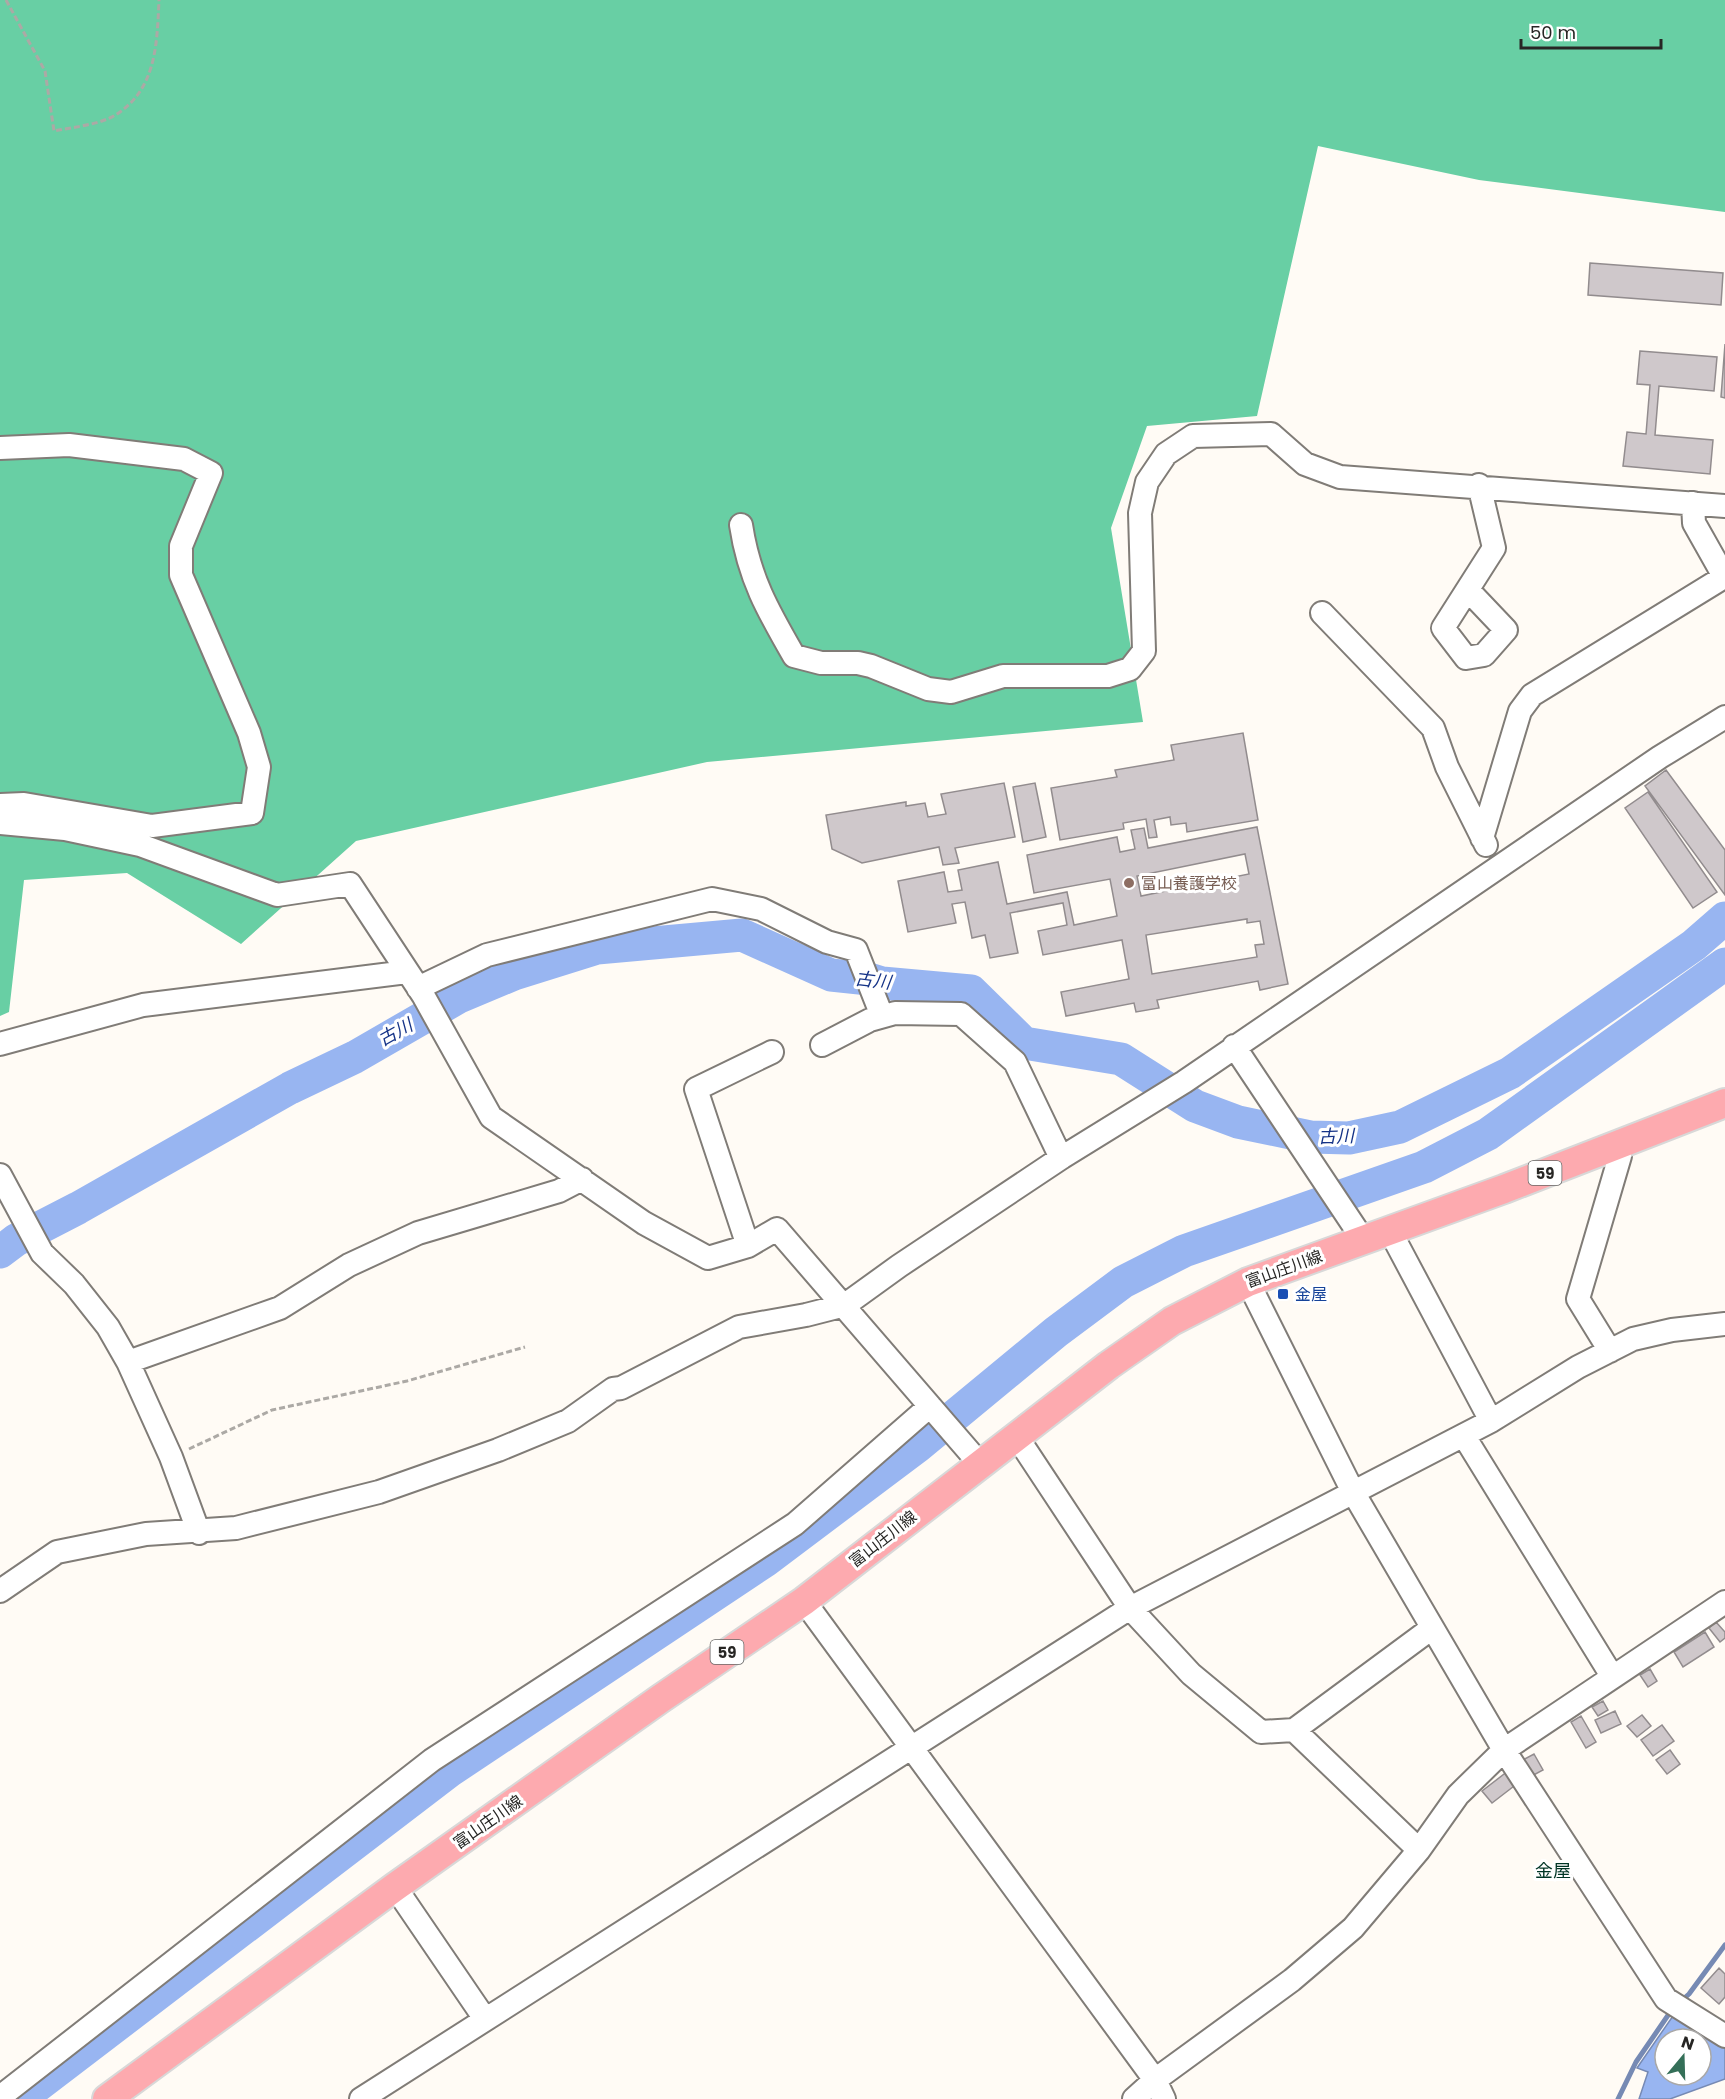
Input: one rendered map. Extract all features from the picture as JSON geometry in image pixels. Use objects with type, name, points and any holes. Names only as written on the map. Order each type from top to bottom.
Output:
[{"type":"main road","name":"富山庄川線","points":[[107,2099],[395,1887],[679,1685],[804,1601],[1109,1365],[1172,1321],[1248,1282],[1364,1241],[1725,1103]]},
{"type":"street","points":[[741,525],[746,559],[762,599],[794,656],[821,663],[858,663],[928,689],[951,692],[1003,676],[1108,676],[1130,669],[1144,651],[1140,513],[1148,482],[1166,454],[1193,436],[1271,434],[1305,464],[1340,477],[1479,485],[1725,506]]},
{"type":"street","points":[[0,448],[69,444],[184,459],[211,473],[180,546],[181,575],[249,733],[259,767],[252,813],[152,826],[24,804],[0,805]]},
{"type":"street","points":[[1468,590],[1494,548],[1479,485]]},
{"type":"street","points":[[1482,838],[1520,711],[1532,695],[1724,578],[1694,523],[1693,503]]},
{"type":"street","points":[[1322,614],[1433,728],[1447,766],[1498,867]]},
{"type":"street","points":[[0,1591],[57,1552],[147,1534],[199,1533],[236,1528],[379,1492],[568,1421],[613,1389],[621,1388],[739,1327],[806,1315],[845,1305],[899,1266],[1061,1158],[1184,1082],[1498,867],[1725,717]]},
{"type":"street","points":[[0,824],[65,829],[141,845],[277,895],[350,884],[416,985],[491,1117],[644,1223],[708,1258],[748,1246],[777,1229],[980,1464]]},
{"type":"street","points":[[0,1044],[142,1005],[416,985],[487,955],[712,899],[761,909],[827,942],[856,950],[879,1009]]},
{"type":"street","points":[[822,1045],[879,1009],[895,1013],[961,1014],[1015,1062],[1061,1158]]},
{"type":"street","points":[[1234,1046],[1364,1241]]},
{"type":"street","points":[[748,1246],[696,1089],[772,1052]]},
{"type":"street","points":[[1610,1351],[1578,1299],[1620,1156],[1617,1145]]},
{"type":"street","points":[[0,1175],[42,1253],[74,1284],[108,1327],[128,1362],[171,1457],[199,1533]]},
{"type":"street","points":[[128,1362],[280,1308],[349,1265],[418,1233],[559,1191],[582,1179]]},
{"type":"street","points":[[1390,1231],[1491,1421]]},
{"type":"street","points":[[1248,1282],[1353,1492],[1504,1750],[1666,1999],[1725,2036]]},
{"type":"street","points":[[361,2099],[1130,1608],[1464,1436],[1559,1378],[1633,1339],[1662,1332],[1725,1324]]},
{"type":"street","points":[[0,2097],[432,1760],[795,1524],[933,1409]]},
{"type":"street","points":[[1464,1436],[1612,1676]]},
{"type":"street","points":[[1017,1437],[1130,1608],[1191,1674],[1261,1732],[1294,1730],[1432,1628]]},
{"type":"street","points":[[804,1601],[1159,2090]]},
{"type":"street","points":[[1134,2099],[1159,2090],[1353,1928],[1419,1850],[1458,1795],[1504,1750],[1725,1602]]},
{"type":"street","points":[[1294,1730],[1419,1850]]},
{"type":"street","points":[[395,1887],[485,2019]]},
{"type":"path","points":[[6,0],[45,71],[54,131],[90,124],[117,114],[142,90],[156,57],[159,0]]},
{"type":"path","points":[[171,1457],[272,1410],[407,1381],[525,1347]]},
{"type":"green space","points":[[0,0],[1725,0],[1725,212],[1479,180],[1318,146],[1257,416],[1147,426],[1111,528],[1143,722],[707,762],[356,841],[241,944],[127,873],[24,880],[9,1012],[0,1016]]},
{"type":"water","points":[[1675,2013],[1698,2027],[1665,2027]]},
{"type":"water","points":[[1713,2037],[1725,2044],[1725,2079],[1713,2083]]},
{"type":"water","points":[[1653,2045],[1653,2087],[1703,2087],[1670,2099],[1639,2099],[1648,2072],[1637,2068]]},
{"type":"building","points":[[1590,263],[1723,273],[1721,305],[1588,295]]},
{"type":"building","points":[[1725,344],[1725,398],[1721,397]]},
{"type":"building","points":[[1640,351],[1717,357],[1714,391],[1659,386],[1655,435],[1713,440],[1710,474],[1623,466],[1627,432],[1646,434],[1650,385],[1637,384]]},
{"type":"building","points":[[1243,733],[1258,820],[1187,832],[1186,823],[1171,825],[1170,817],[1154,820],[1157,837],[1149,838],[1146,819],[1123,823],[1124,829],[1060,840],[1051,788],[1117,777],[1115,770],[1174,760],[1171,745]]},
{"type":"building","points":[[1666,770],[1725,850],[1725,895],[1645,786]]},
{"type":"building","points":[[1004,783],[1015,837],[955,848],[959,863],[943,865],[939,847],[862,863],[832,849],[826,815],[906,802],[906,806],[925,803],[928,817],[946,814],[941,794]]},
{"type":"building","points":[[1035,783],[1046,837],[1023,842],[1013,787]]},
{"type":"building","points":[[1648,792],[1717,892],[1693,908],[1625,808]]},
{"type":"building","points":[[1257,827],[1288,984],[1260,990],[1258,981],[1157,1000],[1159,1008],[1136,1012],[1134,1003],[1066,1016],[1061,992],[1129,979],[1122,940],[1043,955],[1038,931],[1067,925],[1063,903],[1010,913],[1018,953],[990,958],[985,935],[972,938],[965,902],[952,904],[956,923],[908,932],[898,881],[944,872],[948,892],[962,890],[958,870],[998,862],[1007,904],[1067,892],[1074,925],[1117,916],[1110,879],[1034,893],[1027,855],[1117,837],[1120,852],[1135,849],[1131,830],[1144,828],[1148,848]],"holes":[[[1245,854],[1249,874],[1141,896],[1137,876]],[[1247,919],[1247,923],[1260,921],[1264,944],[1255,945],[1257,957],[1152,974],[1146,935]]]},
{"type":"building","points":[[1716,1622],[1725,1632],[1725,1638],[1720,1642],[1709,1628]]},
{"type":"building","points":[[1705,1632],[1714,1647],[1683,1667],[1674,1652]]},
{"type":"building","points":[[1650,1669],[1657,1681],[1648,1687],[1640,1675]]},
{"type":"building","points":[[1603,1701],[1608,1710],[1598,1716],[1592,1707]]},
{"type":"building","points":[[1615,1711],[1621,1724],[1601,1733],[1595,1720]]},
{"type":"building","points":[[1642,1715],[1651,1726],[1637,1737],[1627,1726]]},
{"type":"building","points":[[1581,1716],[1596,1742],[1586,1748],[1571,1722]]},
{"type":"building","points":[[1662,1725],[1674,1741],[1653,1756],[1641,1740]]},
{"type":"building","points":[[1670,1750],[1680,1764],[1667,1774],[1656,1760]]},
{"type":"building","points":[[1534,1754],[1543,1770],[1530,1777],[1521,1761]]},
{"type":"building","points":[[1508,1771],[1518,1783],[1492,1803],[1482,1791]]},
{"type":"building","points":[[1719,1968],[1725,1974],[1725,1997],[1719,2004],[1701,1988]]},
{"type":"waterway","name":"古川","points":[[0,1252],[16,1240],[78,1208],[290,1088],[355,1057],[459,997],[514,974],[597,948],[742,935],[831,975],[869,979],[882,983],[971,991],[1024,1043],[1121,1059],[1195,1106],[1238,1122],[1310,1137],[1349,1138],[1400,1127],[1510,1073],[1694,945],[1725,918]]},
{"type":"waterway","points":[[20,2099],[451,1770],[765,1561],[918,1446],[1056,1332],[1123,1282],[1184,1251],[1424,1167],[1488,1134],[1725,964]]},
{"type":"waterway","points":[[1680,2002],[1689,1994],[1725,1945]]},
{"type":"waterway","points":[[1618,2099],[1636,2062],[1673,2008]]},
{"type":"place","name":"富山養護学校","points":[[1129,883]]},
{"type":"place","name":"金屋","points":[[1283,1294]]},
{"type":"district","name":"金屋","points":[[1553,1870]]}]
